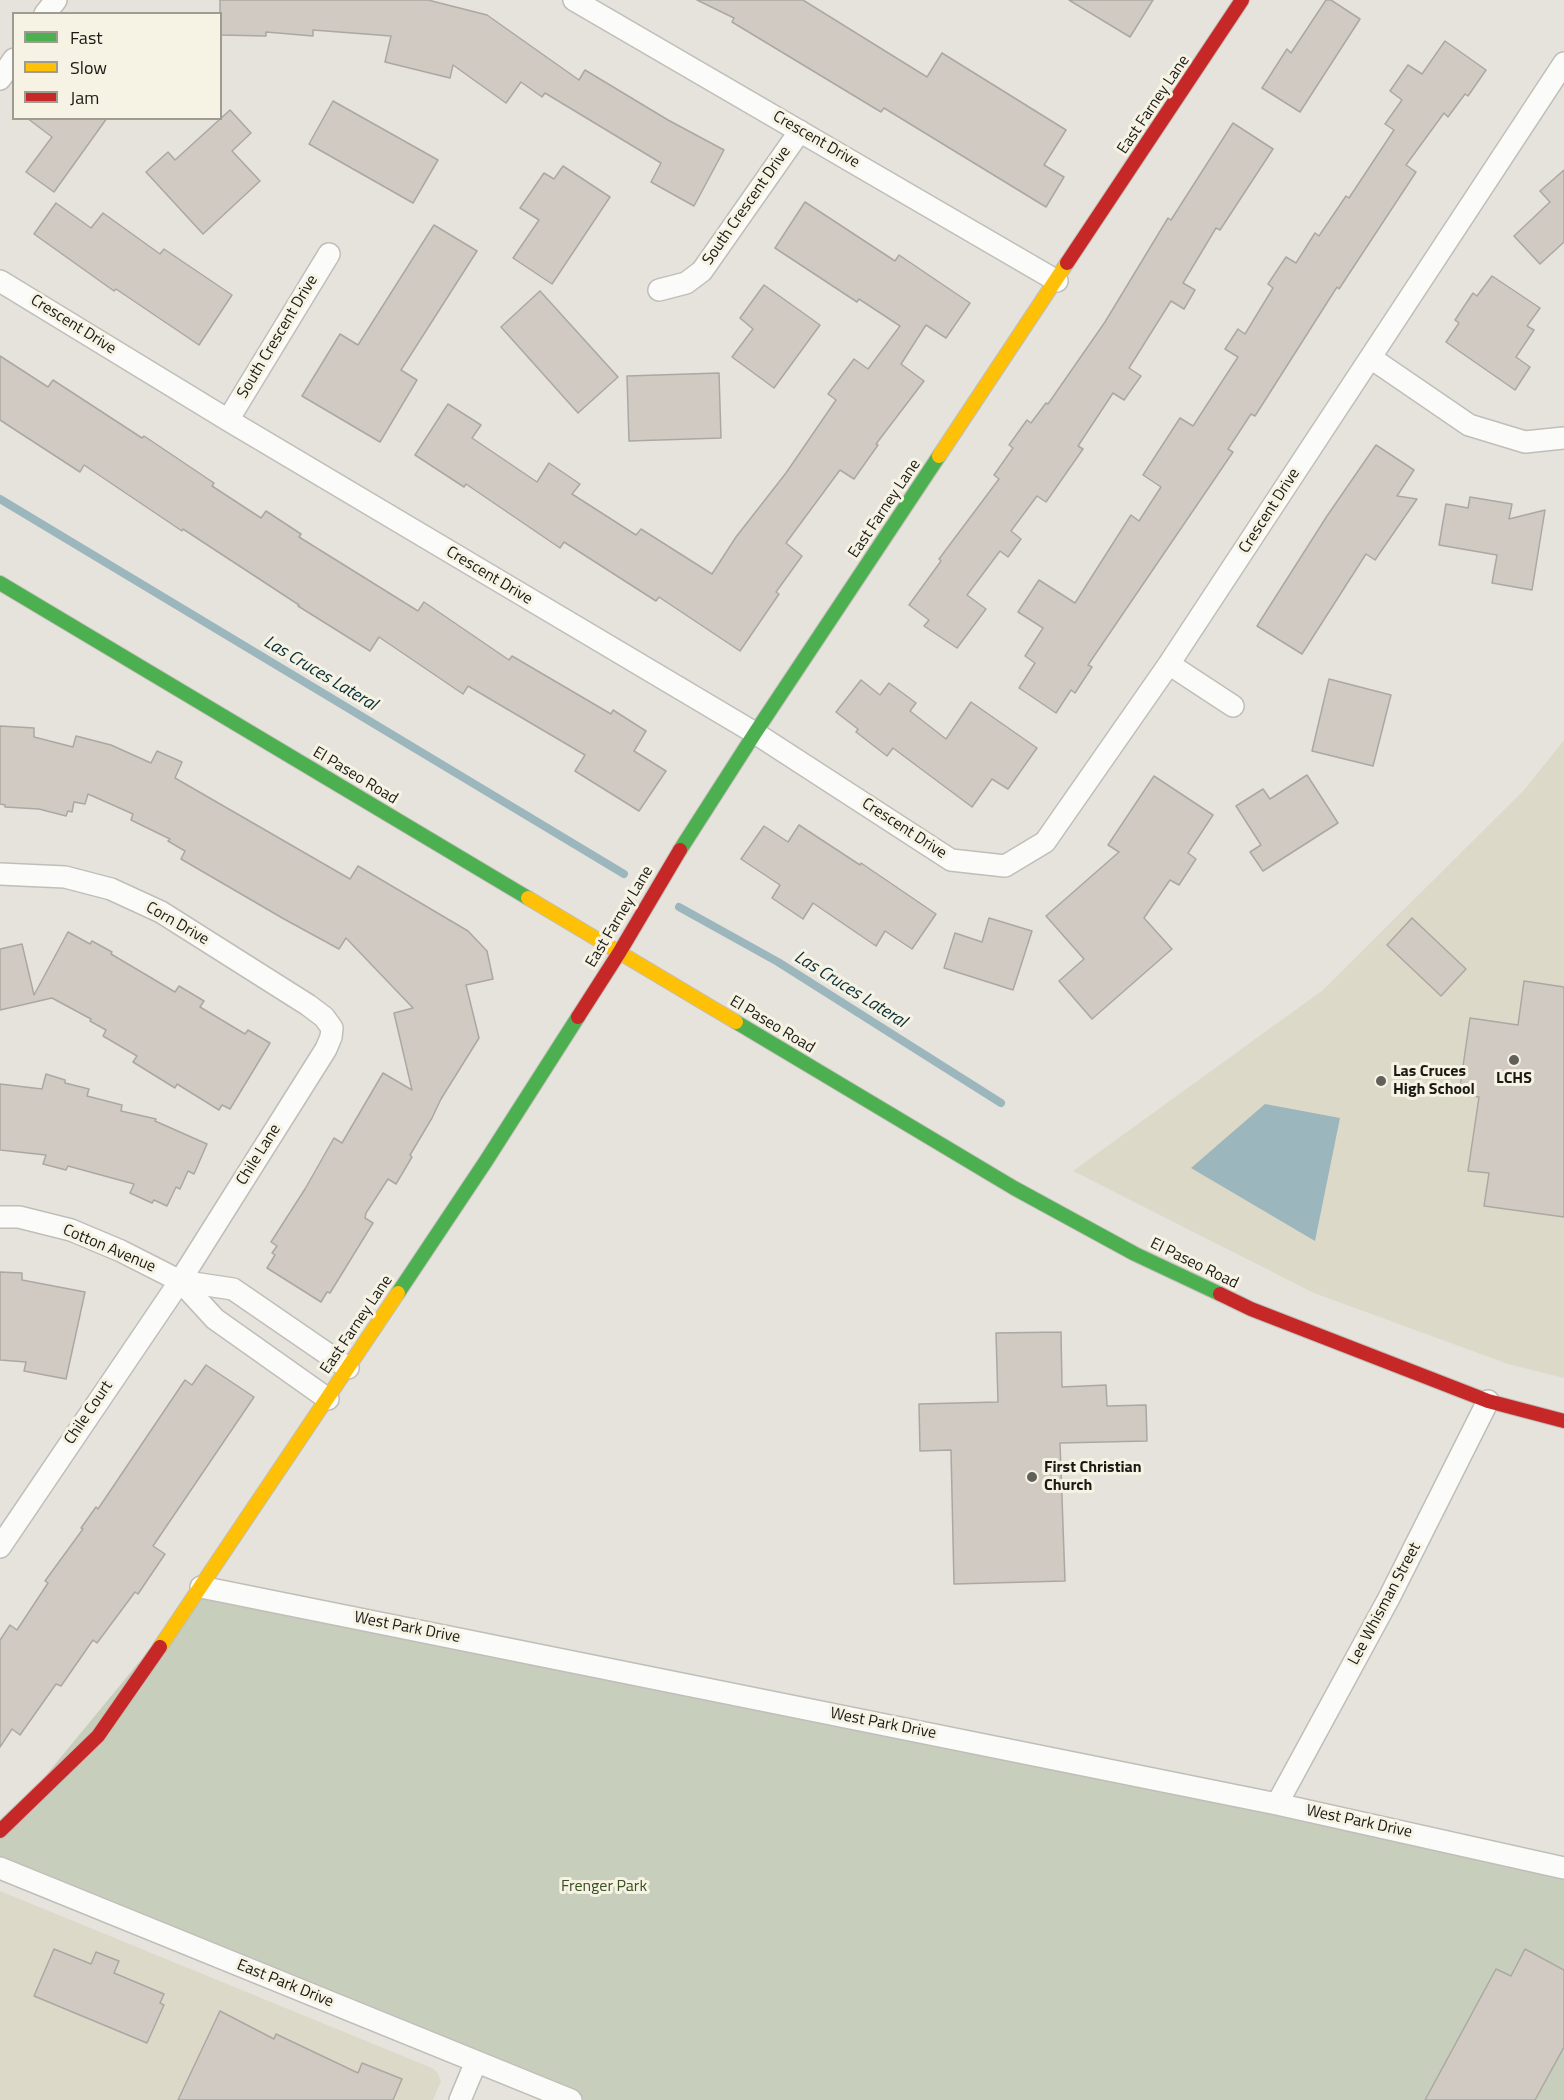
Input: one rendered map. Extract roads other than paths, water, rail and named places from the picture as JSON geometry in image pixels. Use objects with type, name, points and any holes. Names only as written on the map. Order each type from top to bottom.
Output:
[{"type":"street","points":[[47,12],[56,0]]},
{"type":"street","name":"Crescent Drive","points":[[574,0],[1057,281]]},
{"type":"street","name":"East Farney Lane","points":[[0,1831],[98,1737],[201,1587],[486,1161],[619,953],[667,870],[756,733],[1242,0]]},
{"type":"street","points":[[0,79],[12,62]]},
{"type":"street","name":"Crescent Drive","points":[[0,281],[228,420],[756,733],[951,860],[1005,867],[1045,842],[1169,664],[1564,63]]},
{"type":"street","name":"South Crescent Drive","points":[[659,290],[686,284],[702,271],[800,130]]},
{"type":"street","name":"South Crescent Drive","points":[[228,420],[329,254]]},
{"type":"street","points":[[1371,358],[1469,425],[1525,442],[1564,438]]},
{"type":"street","name":"El Paseo Road","points":[[0,583],[1014,1188],[1135,1254],[1251,1309],[1488,1401],[1564,1421]]},
{"type":"street","points":[[1169,664],[1233,706]]},
{"type":"street","name":"Corn Drive","points":[[0,874],[65,877],[111,889],[161,912],[308,1005],[324,1017],[332,1028]]},
{"type":"street","name":"Chile Lane","points":[[180,1281],[326,1049],[332,1028]]},
{"type":"street","name":"Cotton Avenue","points":[[0,1217],[19,1217],[71,1230],[121,1251],[180,1281],[233,1289],[348,1368]]},
{"type":"street","name":"Cotton Avenue","points":[[180,1281],[214,1320],[328,1399]]},
{"type":"street","name":"Chile Court","points":[[0,1547],[180,1281]]},
{"type":"street","name":"Lee Whisman Street","points":[[1277,1804],[1389,1598],[1488,1401]]},
{"type":"street","name":"West Park Drive","points":[[201,1587],[1277,1804],[1564,1868]]},
{"type":"street","name":"East Park Drive","points":[[0,1868],[571,2100]]},
{"type":"street","points":[[460,2100],[476,2062]]},
{"type":"water","points":[[1265,1104],[1340,1118],[1315,1241],[1191,1168]]},
{"type":"waterway","name":"Las Cruces Lateral","points":[[0,499],[624,874]]},
{"type":"waterway","name":"Las Cruces Lateral","points":[[679,907],[778,962],[1001,1103]]},
{"type":"place","name":"LCHS","points":[[1514,1060]]},
{"type":"place","name":"Las Cruces High School","points":[[1381,1081]]},
{"type":"place","name":"First Christian Church","points":[[1032,1477]]},
{"type":"park label","name":"Frenger Park","points":[[604,1887]]}]
